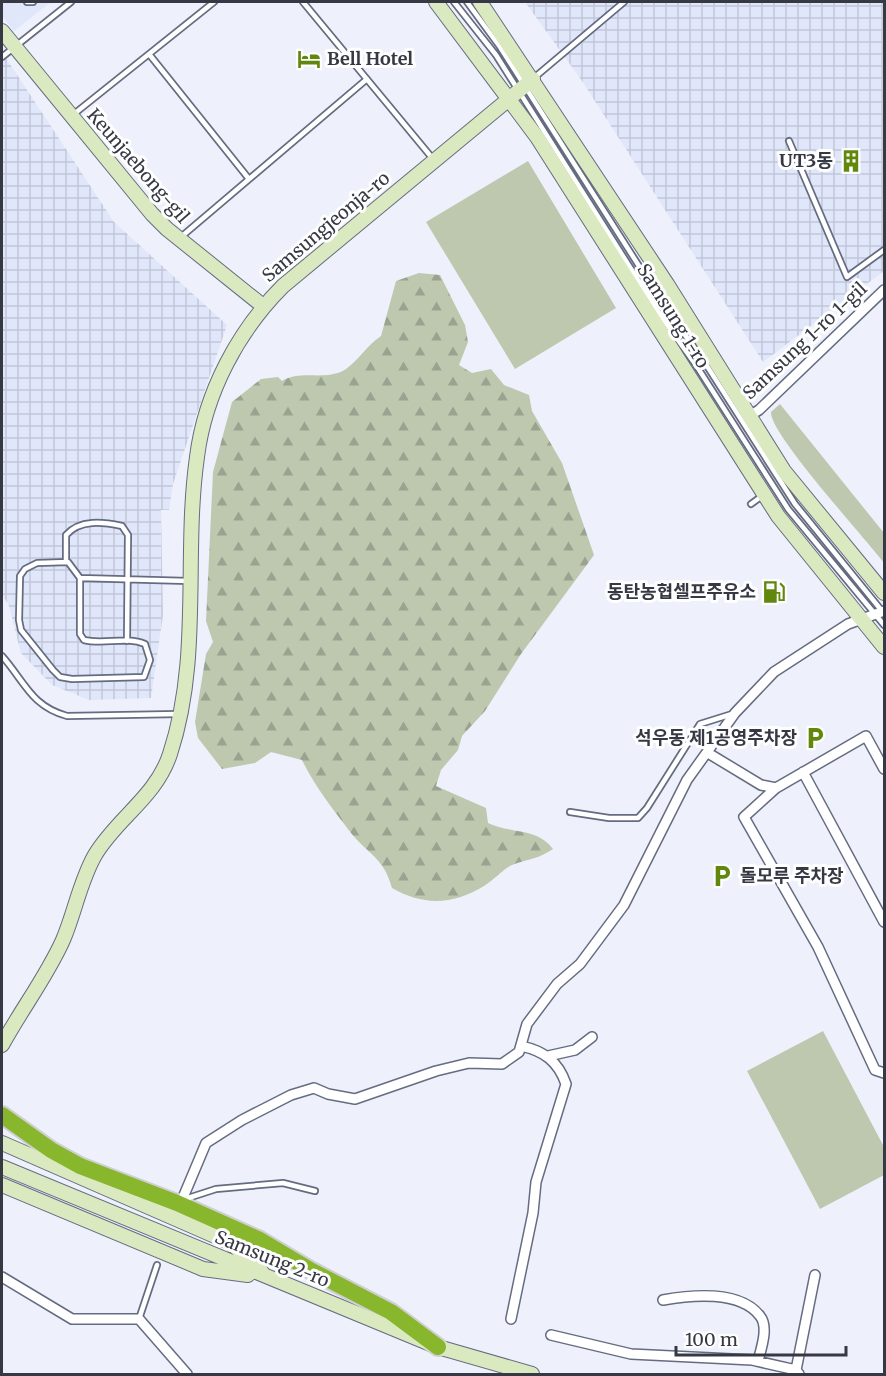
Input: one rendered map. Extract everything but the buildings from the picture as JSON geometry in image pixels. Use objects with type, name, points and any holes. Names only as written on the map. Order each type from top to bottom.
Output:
[{"type":"highway","points":[[2,1115],[51,1150],[80,1166],[177,1203],[260,1240],[312,1271],[391,1312],[438,1347]]},
{"type":"street","name":"Samsung 1-ro","points":[[436,2],[522,89],[667,284],[784,471],[885,593]]},
{"type":"street","name":"Samsung 1-ro","points":[[480,2],[522,89],[537,137],[778,516],[885,646]]},
{"type":"street","name":"Keunjaebong-gil","points":[[2,31],[136,196],[178,238],[263,306]]},
{"type":"street","name":"Samsungjeonja-ro","points":[[2,1045],[63,939],[96,853],[151,790],[170,755],[182,714],[190,661],[193,495],[197,454],[214,390],[229,358],[263,306],[283,286],[434,159],[522,89]]},
{"type":"street","name":"Samsung 1-ro 1-gil","points":[[749,416],[885,290]]},
{"type":"street","points":[[182,1200],[206,1143],[242,1120],[291,1095],[314,1088],[328,1094],[355,1099],[469,1063],[502,1064],[519,1052],[527,1024],[557,984],[580,964],[624,905],[687,780],[735,713],[774,672],[860,618],[882,612]]},
{"type":"street","points":[[885,769],[866,736],[776,788],[744,818],[818,946],[875,1070],[885,1073]]},
{"type":"street","points":[[708,753],[761,784],[776,788]]},
{"type":"street","points":[[803,772],[885,922]]},
{"type":"street","points":[[548,1056],[576,1050],[592,1037]]},
{"type":"street","points":[[511,1320],[533,1213],[536,1182],[566,1084],[561,1070],[548,1056],[537,1049],[521,1046]]},
{"type":"street","points":[[2,1143],[231,1243],[268,1278]]},
{"type":"street","name":"Samsung 2-ro","points":[[2,1167],[438,1347],[532,1374]]},
{"type":"street","points":[[2,1185],[203,1269],[268,1278]]},
{"type":"street","points":[[2,1193],[32,1198]]},
{"type":"street","points":[[551,1335],[631,1354],[758,1361],[797,1372],[815,1275]]},
{"type":"street","points":[[2,1277],[72,1318],[140,1319],[187,1374]]},
{"type":"street","points":[[663,1299],[684,1296],[737,1299],[760,1316],[764,1329],[758,1361]]},
{"type":"lane","points":[[27,2],[33,2]]},
{"type":"lane","points":[[2,57],[71,2]]},
{"type":"lane","name":"Keunjaebong-gil","points":[[71,117],[214,2]]},
{"type":"lane","points":[[303,2],[434,159]]},
{"type":"lane","points":[[454,2],[522,89],[664,306],[707,366],[795,504],[882,612],[885,625]]},
{"type":"lane","points":[[467,2],[662,318],[696,365],[788,509],[882,612]]},
{"type":"lane","points":[[522,89],[624,2]]},
{"type":"lane","points":[[149,54],[249,179]]},
{"type":"lane","name":"Keunjaebong-gil","points":[[178,238],[367,79]]},
{"type":"lane","points":[[789,141],[847,277],[885,250]]},
{"type":"lane","points":[[751,504],[764,495]]},
{"type":"lane","points":[[66,562],[31,565],[20,576],[19,620],[21,630],[60,677],[72,679],[144,677],[150,660],[146,644],[127,641],[92,642],[84,640],[80,634],[80,578],[66,562],[66,535],[73,527],[97,523],[122,526],[128,535],[127,641]]},
{"type":"lane","points":[[80,578],[120,577],[127,580],[192,581]]},
{"type":"lane","points":[[2,656],[30,695],[41,706],[54,712],[67,716],[182,714]]},
{"type":"lane","points":[[570,812],[609,818],[638,818],[647,808],[700,724],[735,713]]},
{"type":"lane","points":[[182,1200],[216,1189],[283,1182],[315,1191]]},
{"type":"lane","points":[[140,1319],[157,1265]]},
{"type":"shaded area","points":[[2,2],[51,2],[14,31],[2,16]]},
{"type":"shaded area","points":[[525,2],[884,2],[884,271],[763,362],[582,81]]},
{"type":"shaded area","points":[[2,52],[114,222],[227,325],[173,484],[169,510],[161,510],[163,615],[151,698],[89,700],[52,685],[21,653],[9,606],[2,594]]},
{"type":"green space","points":[[528,161],[616,308],[515,369],[426,222]]},
{"type":"green space","points":[[419,273],[440,275],[465,325],[468,342],[459,365],[472,373],[491,369],[504,385],[529,395],[532,411],[562,463],[594,555],[521,654],[485,711],[462,736],[458,750],[441,770],[436,786],[486,808],[488,823],[539,837],[553,849],[541,856],[510,866],[488,884],[461,897],[438,901],[415,898],[392,888],[385,870],[351,833],[318,789],[302,760],[271,752],[255,763],[222,769],[198,738],[195,722],[206,654],[213,642],[206,621],[213,472],[232,402],[261,379],[278,377],[282,381],[297,376],[330,375],[346,369],[381,336],[396,281]]},
{"type":"green space","points":[[780,404],[884,533],[884,563],[785,441],[771,412]]},
{"type":"green space","points":[[823,1031],[884,1147],[884,1175],[820,1209],[747,1071]]},
{"type":"place","name":"Bell Hotel","points":[[309,59]]},
{"type":"place","name":"UT3동","points":[[851,161]]},
{"type":"place","name":"동탄농협셀프주유소","points":[[774,592]]},
{"type":"place","name":"석우동 제1공영주차장","points":[[815,738]]},
{"type":"place","name":"돌모루 주차장","points":[[722,876]]}]
